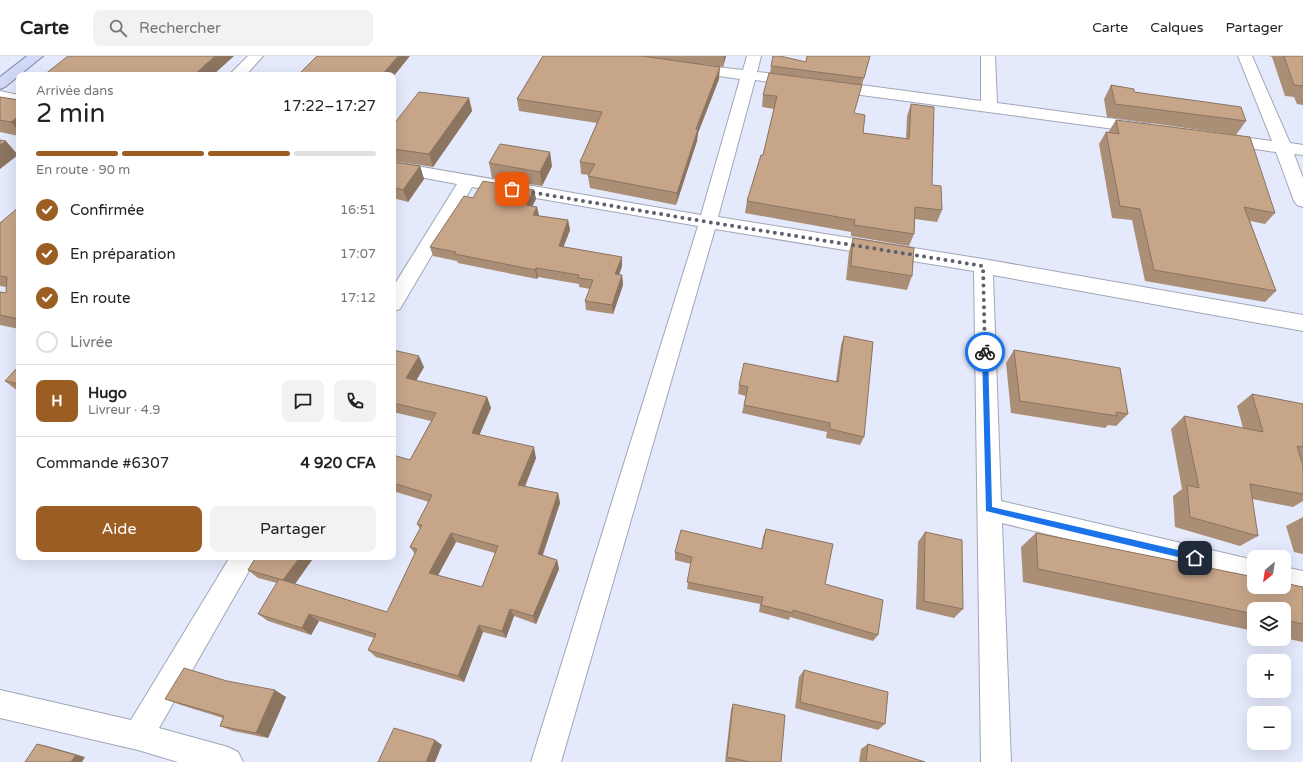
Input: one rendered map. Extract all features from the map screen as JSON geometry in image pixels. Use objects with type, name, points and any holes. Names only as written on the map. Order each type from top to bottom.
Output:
[{"type":"main road","points":[[0,84],[36,56]]},
{"type":"street","points":[[240,72],[256,56]]},
{"type":"street","points":[[988,56],[989,108]]},
{"type":"street","points":[[1245,56],[1283,147],[1303,201]]},
{"type":"street","points":[[546,762],[708,222],[752,65]]},
{"type":"street","points":[[672,66],[752,65],[815,84],[1159,130]]},
{"type":"street","points":[[0,96],[16,99]]},
{"type":"street","points":[[1205,136],[1303,150]]},
{"type":"street","points":[[396,168],[708,222],[983,266],[1303,322]]},
{"type":"street","points":[[396,299],[467,181]]},
{"type":"street","points":[[983,266],[996,762]]},
{"type":"street","points":[[989,509],[1247,570]]},
{"type":"street","points":[[138,736],[242,560]]},
{"type":"street","points":[[1291,580],[1303,583]]},
{"type":"street","points":[[0,704],[138,736],[228,762]]},
{"type":"building","points":[[68,56],[215,56],[197,72],[48,72]]},
{"type":"building","points":[[317,56],[398,56],[385,72],[301,72]]},
{"type":"building","points":[[543,56],[642,56],[720,67],[696,129],[698,129],[677,193],[588,176],[595,164],[580,162],[602,112],[517,99]]},
{"type":"building","points":[[773,56],[780,56],[806,62],[807,56],[870,56],[864,78],[771,66]]},
{"type":"building","points":[[1284,56],[1303,56],[1303,86],[1294,85]]},
{"type":"building","points":[[769,73],[862,85],[854,113],[865,115],[863,133],[909,139],[911,104],[934,107],[932,185],[941,186],[942,210],[915,207],[914,234],[854,225],[855,220],[747,201],[761,155],[763,155],[777,96],[763,95]]},
{"type":"building","points":[[1111,85],[1134,89],[1134,92],[1241,107],[1246,121],[1115,104]]},
{"type":"building","points":[[419,92],[469,98],[429,154],[396,149],[396,121]]},
{"type":"building","points":[[0,97],[16,100],[16,118],[11,122],[0,120]]},
{"type":"building","points":[[1116,120],[1250,137],[1275,213],[1244,207],[1276,291],[1154,270],[1140,209],[1120,206],[1106,132],[1119,134]]},
{"type":"building","points":[[0,140],[6,141],[0,145]]},
{"type":"building","points":[[500,144],[550,152],[540,172],[489,163]]},
{"type":"building","points":[[396,162],[420,166],[403,190],[396,188]]},
{"type":"building","points":[[483,181],[534,190],[526,205],[537,207],[533,215],[568,220],[559,246],[622,257],[615,274],[622,275],[612,305],[585,301],[593,280],[578,278],[579,275],[536,268],[535,270],[455,254],[456,252],[430,247],[464,196],[473,198]]},
{"type":"building","points":[[16,210],[16,318],[0,315],[0,292],[6,293],[7,277],[0,276],[0,223]]},
{"type":"building","points":[[853,238],[914,248],[912,276],[851,266]]},
{"type":"building","points":[[844,336],[873,342],[864,437],[830,429],[830,423],[744,405],[748,387],[739,385],[744,363],[838,382]]},
{"type":"building","points":[[1014,350],[1120,368],[1128,414],[1116,412],[1117,416],[1020,401]]},
{"type":"building","points":[[396,351],[419,356],[406,378],[487,397],[472,433],[534,447],[518,485],[558,493],[538,554],[557,560],[533,616],[510,609],[502,631],[479,625],[458,676],[368,650],[376,634],[309,614],[302,628],[258,614],[279,579],[387,612],[417,549],[410,547],[422,525],[417,524],[432,495],[396,484],[396,456],[410,460],[436,413],[396,404]],"holes":[[[451,533],[498,546],[482,587],[429,573]]]},
{"type":"building","points":[[16,369],[16,383],[5,381]]},
{"type":"building","points":[[1252,394],[1303,404],[1303,447],[1297,446],[1303,466],[1303,494],[1250,484],[1258,536],[1190,517],[1187,485],[1199,488],[1184,416],[1263,432]]},
{"type":"building","points":[[766,529],[833,544],[825,584],[883,600],[878,635],[793,610],[793,613],[761,605],[763,597],[687,582],[692,557],[675,552],[681,530],[762,549]]},
{"type":"building","points":[[925,532],[962,540],[963,609],[924,601]]},
{"type":"building","points":[[1036,533],[1247,576],[1247,594],[1291,594],[1291,584],[1303,587],[1303,624],[1291,621],[1291,602],[1247,602],[1247,613],[1038,569]]},
{"type":"building","points":[[254,560],[298,560],[283,580],[248,570]]},
{"type":"building","points":[[184,668],[227,681],[275,690],[256,733],[220,726],[224,716],[165,699]]},
{"type":"building","points":[[804,670],[888,692],[885,724],[800,702]]},
{"type":"building","points":[[733,704],[785,715],[781,762],[750,762],[727,757]]},
{"type":"building","points":[[394,728],[435,740],[426,762],[378,762]]},
{"type":"building","points":[[37,744],[76,755],[71,762],[25,762]]},
{"type":"building","points":[[868,744],[925,762],[866,762]]},
{"type":"way so far","points":[[512,189],[983,266],[985,352]]},
{"type":"route","points":[[985,352],[989,509],[1195,558]]}]
